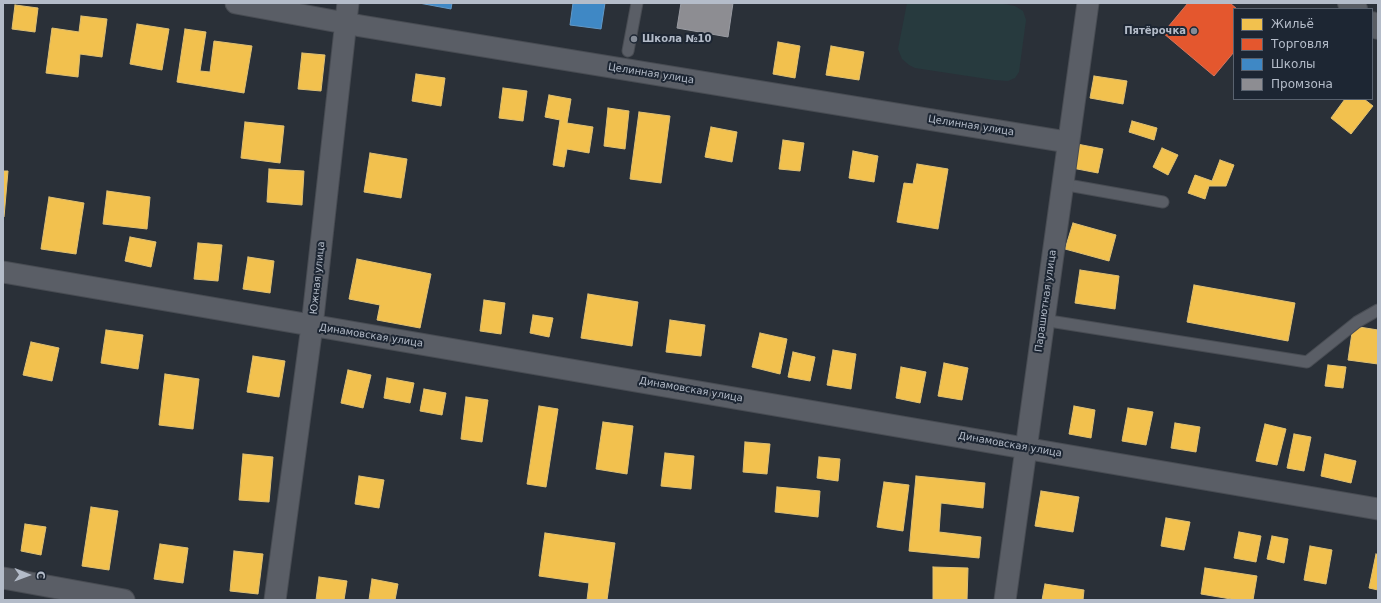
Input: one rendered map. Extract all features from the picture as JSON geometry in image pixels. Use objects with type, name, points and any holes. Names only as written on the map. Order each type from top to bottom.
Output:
[{"type":"street","name":"Целинная улица","points":[[236,3],[345,24],[1067,142]]},
{"type":"street","name":"Южная улица","points":[[275,600],[312,326],[348,3]]},
{"type":"street","name":"Парашютная улица","points":[[1005,600],[1067,142],[1088,3]]},
{"type":"street","name":"Динамовская улица","points":[[3,272],[1026,447],[1378,509]]},
{"type":"street","points":[[3,578],[124,600]]},
{"type":"lane","points":[[628,51],[637,3]]},
{"type":"lane","points":[[1062,184],[1163,202]]},
{"type":"lane","points":[[1044,320],[1307,362],[1357,322],[1378,310]]},
{"type":"green space","points":[[907,3],[998,3],[1015,6],[1023,11],[1026,20],[1019,72],[1015,78],[1008,81],[915,68],[909,65],[902,59],[898,49]]},
{"type":"building: Жильё","points":[[15,5],[38,8],[35,32],[12,29]]},
{"type":"building: Жильё","points":[[81,16],[107,19],[102,57],[80,54],[78,77],[46,73],[52,28],[79,32]]},
{"type":"building: Жильё","points":[[137,24],[169,29],[162,70],[130,64]]},
{"type":"building: Жильё","points":[[185,29],[206,32],[200,71],[210,72],[214,41],[252,46],[244,93],[177,82]]},
{"type":"building: Жильё","points":[[778,42],[800,46],[795,78],[773,74]]},
{"type":"building: Жильё","points":[[831,46],[864,52],[859,80],[826,75]]},
{"type":"building: Жильё","points":[[302,53],[325,55],[321,91],[298,89]]},
{"type":"building: Жильё","points":[[416,74],[445,78],[441,106],[412,101]]},
{"type":"building: Жильё","points":[[1094,76],[1127,81],[1123,104],[1090,98]]},
{"type":"building: Жильё","points":[[503,88],[527,91],[523,121],[499,118]]},
{"type":"building: Жильё","points":[[549,95],[571,99],[567,123],[593,127],[589,153],[567,149],[564,167],[553,165],[560,120],[545,117]]},
{"type":"building: Жильё","points":[[1344,100],[1365,100],[1373,106],[1351,134],[1331,118]]},
{"type":"building: Жильё","points":[[608,108],[629,111],[625,149],[604,146]]},
{"type":"building: Жильё","points":[[639,112],[670,116],[661,183],[630,179]]},
{"type":"building: Жильё","points":[[1132,121],[1157,128],[1154,140],[1129,132]]},
{"type":"building: Жильё","points":[[245,122],[284,126],[280,163],[241,158]]},
{"type":"building: Жильё","points":[[711,127],[737,132],[732,162],[705,157]]},
{"type":"building: Жильё","points":[[783,140],[804,143],[800,171],[779,169]]},
{"type":"building: Жильё","points":[[1077,144],[1103,149],[1098,173],[1072,168]]},
{"type":"building: Жильё","points":[[1162,148],[1178,155],[1168,175],[1153,167]]},
{"type":"building: Жильё","points":[[853,151],[878,156],[874,182],[849,178]]},
{"type":"building: Жильё","points":[[370,153],[407,159],[401,198],[364,192]]},
{"type":"building: Жильё","points":[[1220,160],[1234,165],[1226,186],[1209,186],[1205,199],[1188,193],[1195,175],[1212,181]]},
{"type":"building: Жильё","points":[[917,164],[948,169],[938,229],[897,222],[904,183],[913,184]]},
{"type":"building: Жильё","points":[[269,169],[304,171],[302,205],[267,202]]},
{"type":"building: Жильё","points":[[3,171],[8,171],[4,217],[3,216]]},
{"type":"building: Жильё","points":[[107,191],[150,197],[147,229],[103,224]]},
{"type":"building: Жильё","points":[[49,197],[84,203],[76,254],[41,249]]},
{"type":"building: Жильё","points":[[1073,223],[1116,235],[1109,261],[1065,249]]},
{"type":"building: Жильё","points":[[130,237],[156,242],[151,267],[125,261]]},
{"type":"building: Жильё","points":[[198,243],[222,245],[218,281],[194,279]]},
{"type":"building: Жильё","points":[[248,257],[274,261],[270,293],[243,289]]},
{"type":"building: Жильё","points":[[357,259],[431,274],[420,328],[377,320],[380,305],[349,299]]},
{"type":"building: Жильё","points":[[1080,270],[1119,276],[1115,309],[1075,303]]},
{"type":"building: Жильё","points":[[1194,285],[1295,303],[1288,341],[1187,322]]},
{"type":"building: Жильё","points":[[588,294],[638,302],[632,346],[581,338]]},
{"type":"building: Жильё","points":[[484,300],[505,303],[501,334],[480,331]]},
{"type":"building: Жильё","points":[[533,315],[553,318],[549,337],[530,333]]},
{"type":"building: Жильё","points":[[670,320],[705,325],[701,356],[666,352]]},
{"type":"building: Жильё","points":[[1353,326],[1378,330],[1378,364],[1348,360]]},
{"type":"building: Жильё","points":[[106,330],[143,335],[138,369],[101,363]]},
{"type":"building: Жильё","points":[[760,333],[787,339],[780,374],[752,367]]},
{"type":"building: Жильё","points":[[31,342],[59,348],[52,381],[23,375]]},
{"type":"building: Жильё","points":[[833,350],[856,354],[851,389],[827,385]]},
{"type":"building: Жильё","points":[[793,352],[815,357],[810,381],[788,377]]},
{"type":"building: Жильё","points":[[253,356],[285,361],[279,397],[247,392]]},
{"type":"building: Жильё","points":[[944,363],[968,368],[962,400],[938,396]]},
{"type":"building: Жильё","points":[[1328,365],[1346,367],[1343,388],[1325,386]]},
{"type":"building: Жильё","points":[[901,367],[926,372],[920,403],[896,398]]},
{"type":"building: Жильё","points":[[348,370],[371,375],[363,408],[341,403]]},
{"type":"building: Жильё","points":[[165,374],[199,379],[193,429],[159,425]]},
{"type":"building: Жильё","points":[[387,378],[414,383],[410,403],[384,398]]},
{"type":"building: Жильё","points":[[424,389],[446,393],[442,415],[420,411]]},
{"type":"building: Жильё","points":[[466,397],[488,400],[482,442],[461,439]]},
{"type":"building: Жильё","points":[[539,406],[558,409],[546,487],[527,484]]},
{"type":"building: Жильё","points":[[1074,406],[1095,410],[1091,438],[1069,434]]},
{"type":"building: Жильё","points":[[1128,408],[1153,412],[1146,445],[1122,441]]},
{"type":"building: Жильё","points":[[603,422],[633,426],[627,474],[596,469]]},
{"type":"building: Жильё","points":[[1175,423],[1200,427],[1196,452],[1171,448]]},
{"type":"building: Жильё","points":[[1265,424],[1286,429],[1277,465],[1256,461]]},
{"type":"building: Жильё","points":[[1294,434],[1311,437],[1304,471],[1287,468]]},
{"type":"building: Жильё","points":[[745,442],[770,444],[767,474],[743,472]]},
{"type":"building: Жильё","points":[[665,453],[694,456],[691,489],[661,486]]},
{"type":"building: Жильё","points":[[243,454],[273,457],[269,502],[239,500]]},
{"type":"building: Жильё","points":[[1325,454],[1356,461],[1351,483],[1321,476]]},
{"type":"building: Жильё","points":[[819,457],[840,459],[838,481],[817,478]]},
{"type":"building: Жильё","points":[[359,476],[384,480],[379,508],[355,504]]},
{"type":"building: Жильё","points":[[916,476],[985,483],[983,508],[941,503],[939,532],[981,537],[979,558],[909,551]]},
{"type":"building: Жильё","points":[[884,482],[909,485],[903,531],[877,527]]},
{"type":"building: Жильё","points":[[777,487],[820,491],[818,517],[775,512]]},
{"type":"building: Жильё","points":[[1041,491],[1079,497],[1073,532],[1035,526]]},
{"type":"building: Жильё","points":[[91,507],[118,511],[109,570],[82,566]]},
{"type":"building: Жильё","points":[[1166,518],[1190,522],[1184,550],[1161,546]]},
{"type":"building: Жильё","points":[[25,524],[46,527],[41,555],[21,551]]},
{"type":"building: Жильё","points":[[1239,532],[1261,536],[1256,562],[1234,558]]},
{"type":"building: Жильё","points":[[545,533],[615,543],[607,600],[587,600],[589,583],[539,576]]},
{"type":"building: Жильё","points":[[1272,536],[1288,539],[1284,563],[1267,559]]},
{"type":"building: Жильё","points":[[160,544],[188,548],[183,583],[154,579]]},
{"type":"building: Жильё","points":[[1310,546],[1332,550],[1326,584],[1304,580]]},
{"type":"building: Жильё","points":[[234,551],[263,554],[258,594],[230,591]]},
{"type":"building: Жильё","points":[[1376,554],[1378,555],[1378,590],[1369,588]]},
{"type":"building: Жильё","points":[[933,567],[968,568],[967,600],[933,600]]},
{"type":"building: Жильё","points":[[1205,568],[1257,576],[1253,600],[1237,600],[1201,594]]},
{"type":"building: Жильё","points":[[319,577],[347,581],[344,600],[316,600]]},
{"type":"building: Жильё","points":[[372,579],[398,584],[395,600],[369,600]]},
{"type":"building: Жильё","points":[[1045,584],[1084,590],[1083,600],[1042,600]]},
{"type":"building: Торговля","points":[[1188,3],[1230,3],[1236,8],[1233,8],[1233,53],[1214,76],[1163,33]]},
{"type":"building: Школы","points":[[419,3],[452,3],[451,9]]},
{"type":"building: Школы","points":[[573,3],[605,3],[601,29],[570,25]]},
{"type":"building: Промзона","points":[[681,3],[733,3],[728,37],[677,28]]},
{"type":"place","name":"Пятёрочка","points":[[1194,31]]},
{"type":"place","name":"Школа №10","points":[[634,39]]}]
